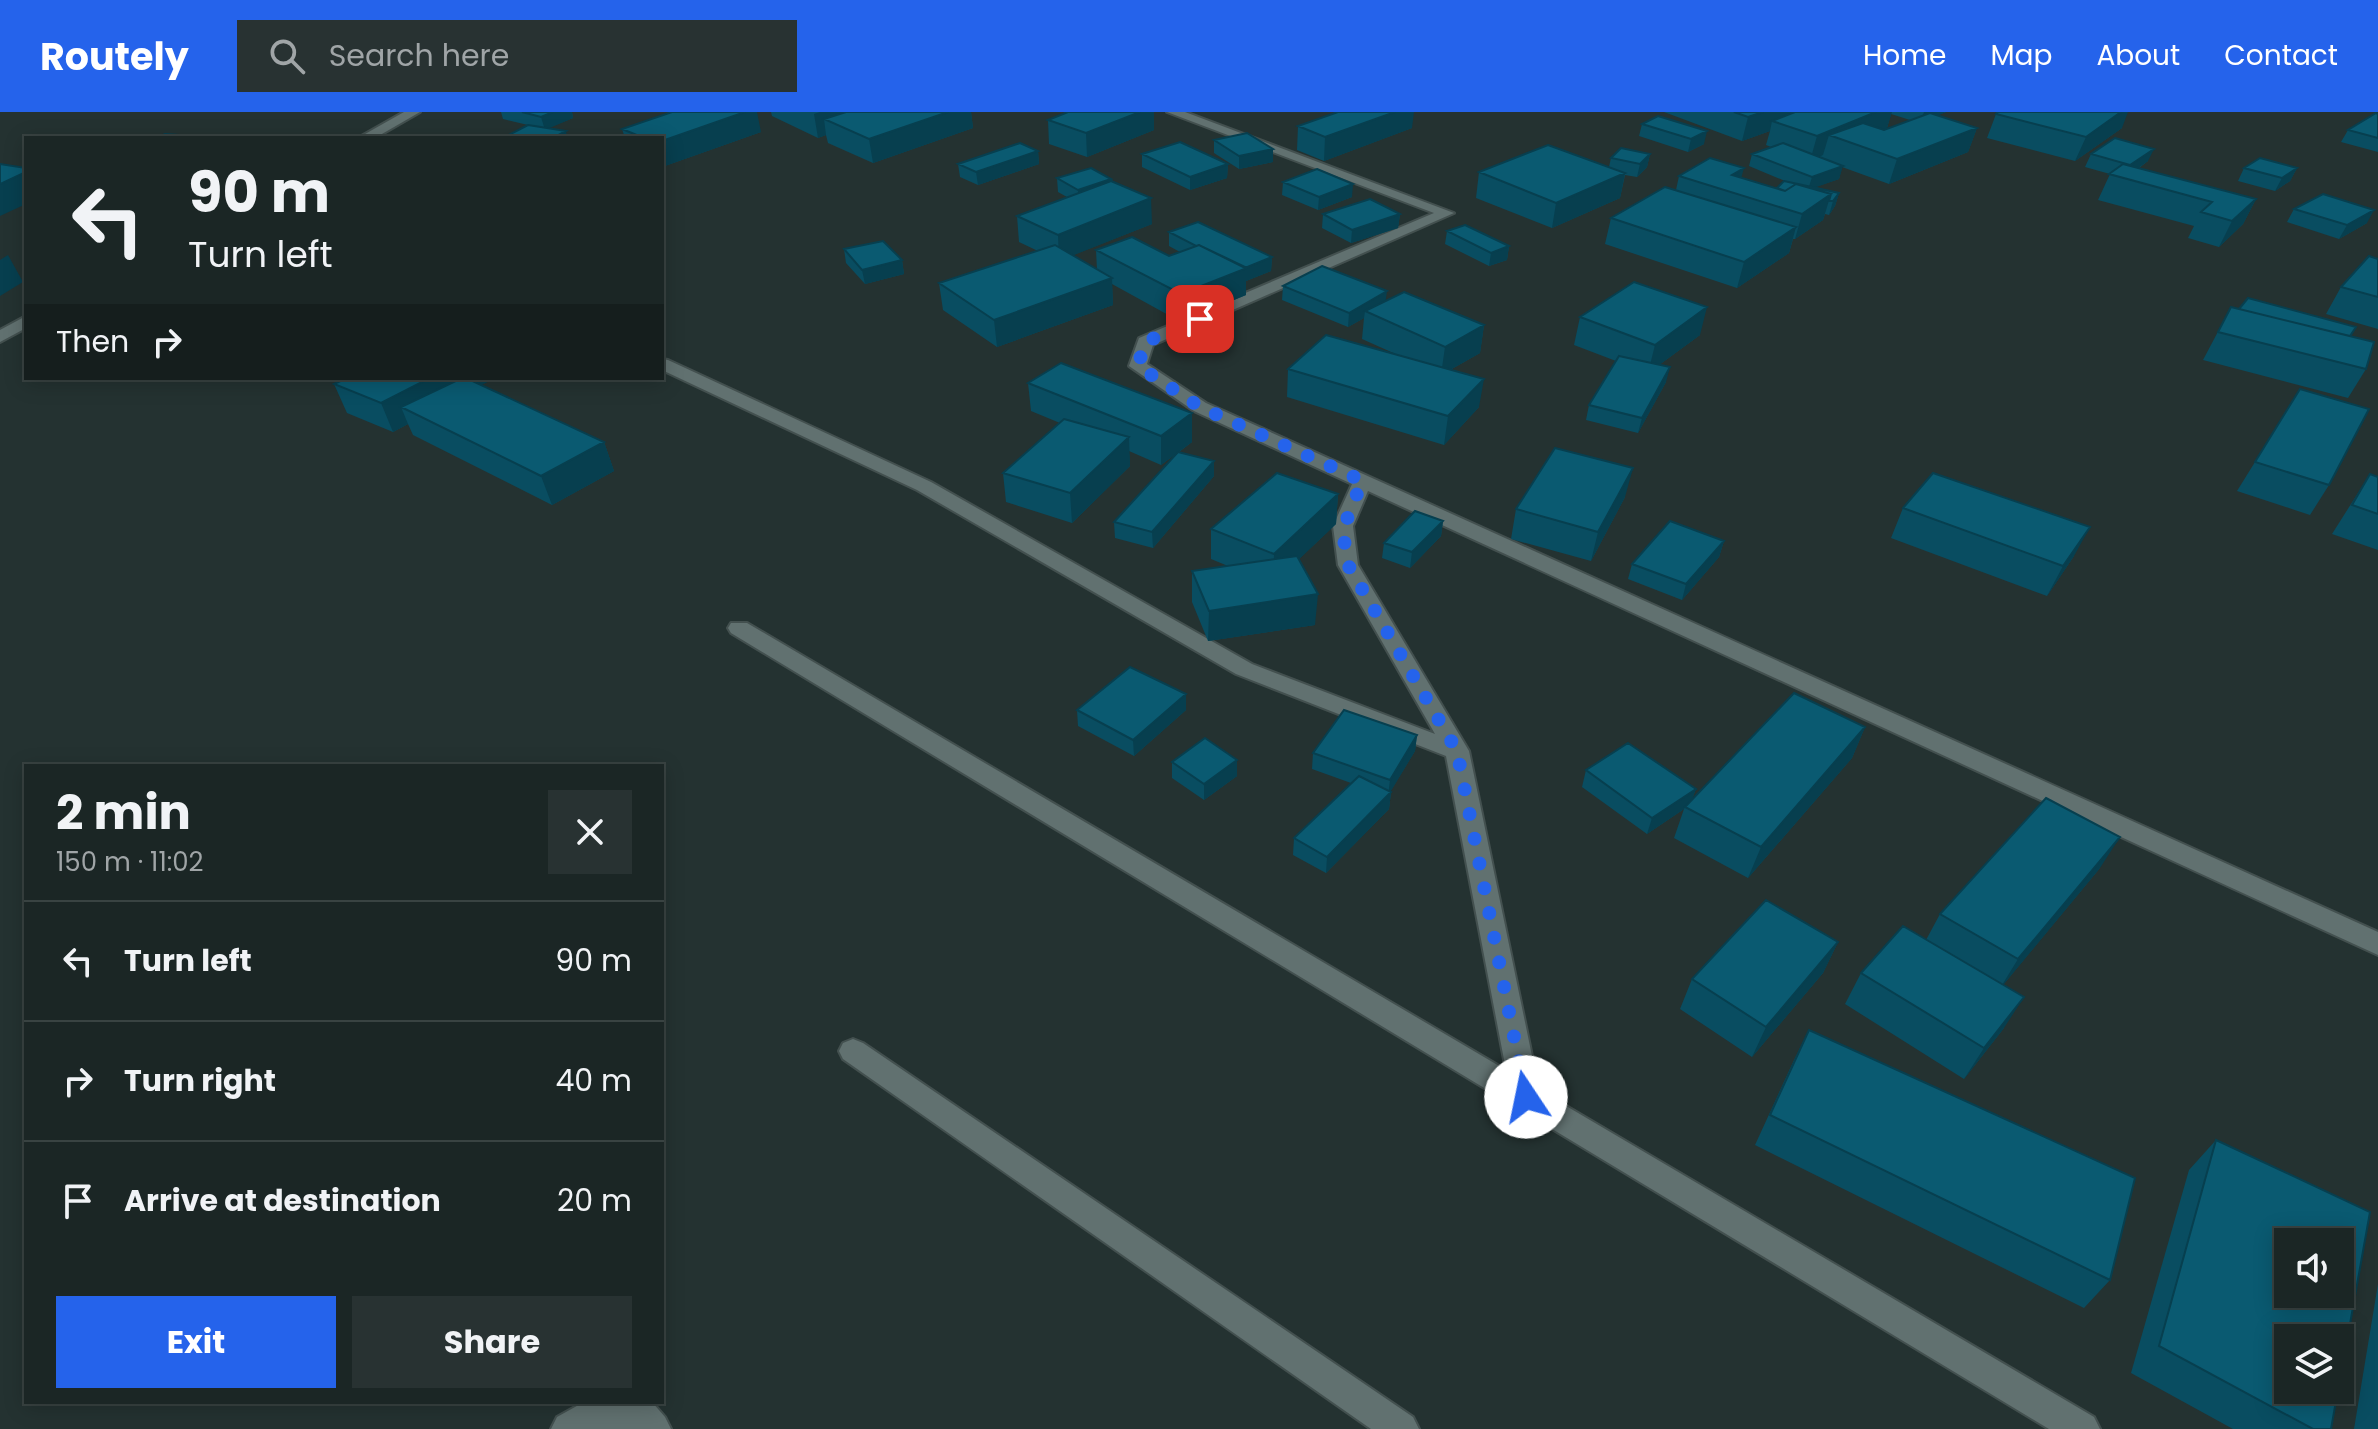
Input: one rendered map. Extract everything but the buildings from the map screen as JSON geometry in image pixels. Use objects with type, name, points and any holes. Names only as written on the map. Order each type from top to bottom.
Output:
[{"type":"street","points":[[369,136],[414,112]]},
{"type":"street","points":[[1173,112],[1447,213],[1145,342],[1138,366],[1200,407],[2378,944]]},
{"type":"street","points":[[0,337],[24,322]]},
{"type":"street","points":[[664,365],[924,486],[1244,669],[1457,751]]},
{"type":"street","points":[[1363,481],[1343,526],[1343,545],[1348,565],[1457,751],[1526,1097]]},
{"type":"street","points":[[739,628],[2082,1429]]},
{"type":"street","points":[[853,1051],[1401,1429]]},
{"type":"street","points":[[569,1429],[597,1414],[638,1412],[653,1429]]},
{"type":"route","points":[[1200,319],[1145,342],[1138,366],[1200,407],[1363,481],[1343,526],[1343,545],[1348,565],[1457,751],[1526,1097]]}]
